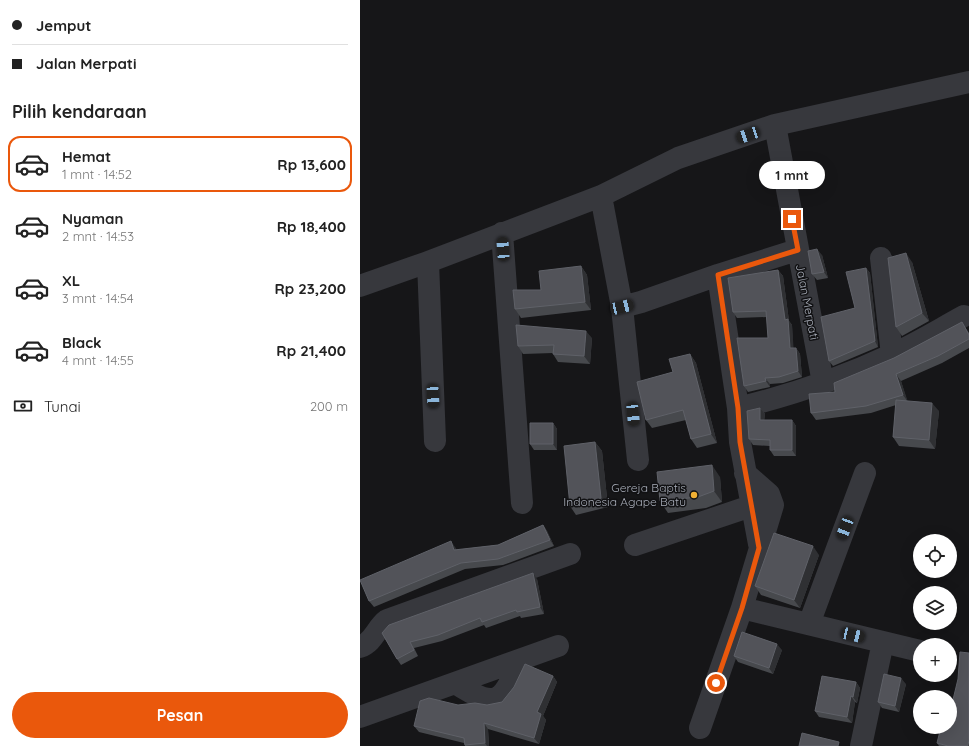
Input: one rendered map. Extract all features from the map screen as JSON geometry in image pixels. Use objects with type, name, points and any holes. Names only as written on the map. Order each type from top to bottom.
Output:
[{"type":"street","points":[[360,286],[428,262],[601,196],[678,158],[775,125],[969,82]]},
{"type":"street","name":"Jalan Merpati","points":[[775,125],[823,383]]},
{"type":"street","points":[[601,196],[622,307],[638,460]]},
{"type":"street","points":[[502,233],[522,503]]},
{"type":"street","points":[[622,307],[798,250]]},
{"type":"street","points":[[882,258],[892,355]]},
{"type":"street","points":[[428,262],[435,441]]},
{"type":"street","points":[[718,275],[738,408],[740,442],[759,548]]},
{"type":"street","points":[[738,408],[782,397],[823,383],[892,355],[964,316]]},
{"type":"street","points":[[700,728],[742,608],[773,505],[769,494],[745,473]]},
{"type":"street","points":[[809,624],[865,474]]},
{"type":"street","points":[[635,545],[751,506]]},
{"type":"street","points":[[360,647],[366,645],[375,636],[380,626],[388,620],[570,554]]},
{"type":"street","points":[[742,608],[913,649]]},
{"type":"street","points":[[861,746],[883,642]]},
{"type":"street","points":[[360,717],[520,661],[558,646]]},
{"type":"street","points":[[455,683],[476,696],[494,700],[502,696],[509,687],[520,661]]},
{"type":"building","points":[[817,249],[824,272],[812,274],[808,251]]},
{"type":"building","points":[[906,253],[922,313],[896,327],[888,258]]},
{"type":"building","points":[[581,266],[585,302],[515,309],[513,290],[541,290],[539,271]]},
{"type":"building","points":[[866,268],[875,341],[829,361],[821,317],[855,308],[846,272]]},
{"type":"building","points":[[778,270],[785,320],[788,319],[790,348],[796,348],[798,371],[779,377],[765,378],[766,381],[744,386],[737,338],[768,338],[766,311],[733,312],[728,278]]},
{"type":"building","points":[[962,322],[969,335],[969,339],[938,356],[896,374],[903,395],[866,406],[811,413],[809,394],[835,392],[834,383],[894,358]]},
{"type":"building","points":[[516,325],[586,331],[584,356],[553,354],[554,345],[518,346]]},
{"type":"building","points":[[690,354],[711,434],[691,439],[683,410],[646,420],[637,382],[673,372],[669,359]]},
{"type":"building","points":[[896,400],[932,403],[929,440],[893,437]]},
{"type":"building","points":[[760,408],[760,420],[792,420],[792,450],[770,450],[770,440],[749,439],[747,411]]},
{"type":"building","points":[[530,423],[553,423],[553,444],[530,444]]},
{"type":"building","points":[[595,442],[601,498],[570,506],[564,446]]},
{"type":"building","points":[[712,465],[714,491],[698,497],[660,501],[657,472]]},
{"type":"building","points":[[543,525],[550,540],[498,559],[461,563],[369,601],[360,580],[451,541],[454,550],[498,545]]},
{"type":"building","points":[[774,533],[813,546],[794,600],[755,586]]},
{"type":"building","points":[[533,573],[540,607],[517,612],[516,610],[482,622],[480,618],[438,635],[410,642],[414,650],[397,659],[382,633],[389,625]]},
{"type":"building","points":[[742,632],[777,644],[769,668],[734,656]]},
{"type":"building","points":[[960,652],[969,653],[968,746],[948,746],[937,743],[939,734],[957,734],[957,690],[955,690],[958,679]]},
{"type":"building","points":[[525,664],[553,676],[537,712],[541,714],[534,738],[484,723],[485,743],[465,745],[464,738],[414,726],[420,701],[429,698],[458,705],[475,703],[487,705],[502,702],[514,687]]},
{"type":"building","points":[[884,674],[901,678],[895,706],[878,702]]},
{"type":"building","points":[[822,676],[856,682],[853,697],[851,696],[847,717],[815,711]]},
{"type":"building","points":[[802,733],[839,742],[838,746],[799,746]]},
{"type":"place","name":"Gereja Baptis Indonesia Agape Batu","points":[[694,495]]},
{"type":"route","points":[[716,683],[742,608],[759,548],[740,442],[738,408],[718,275],[798,250],[792,219]]}]
